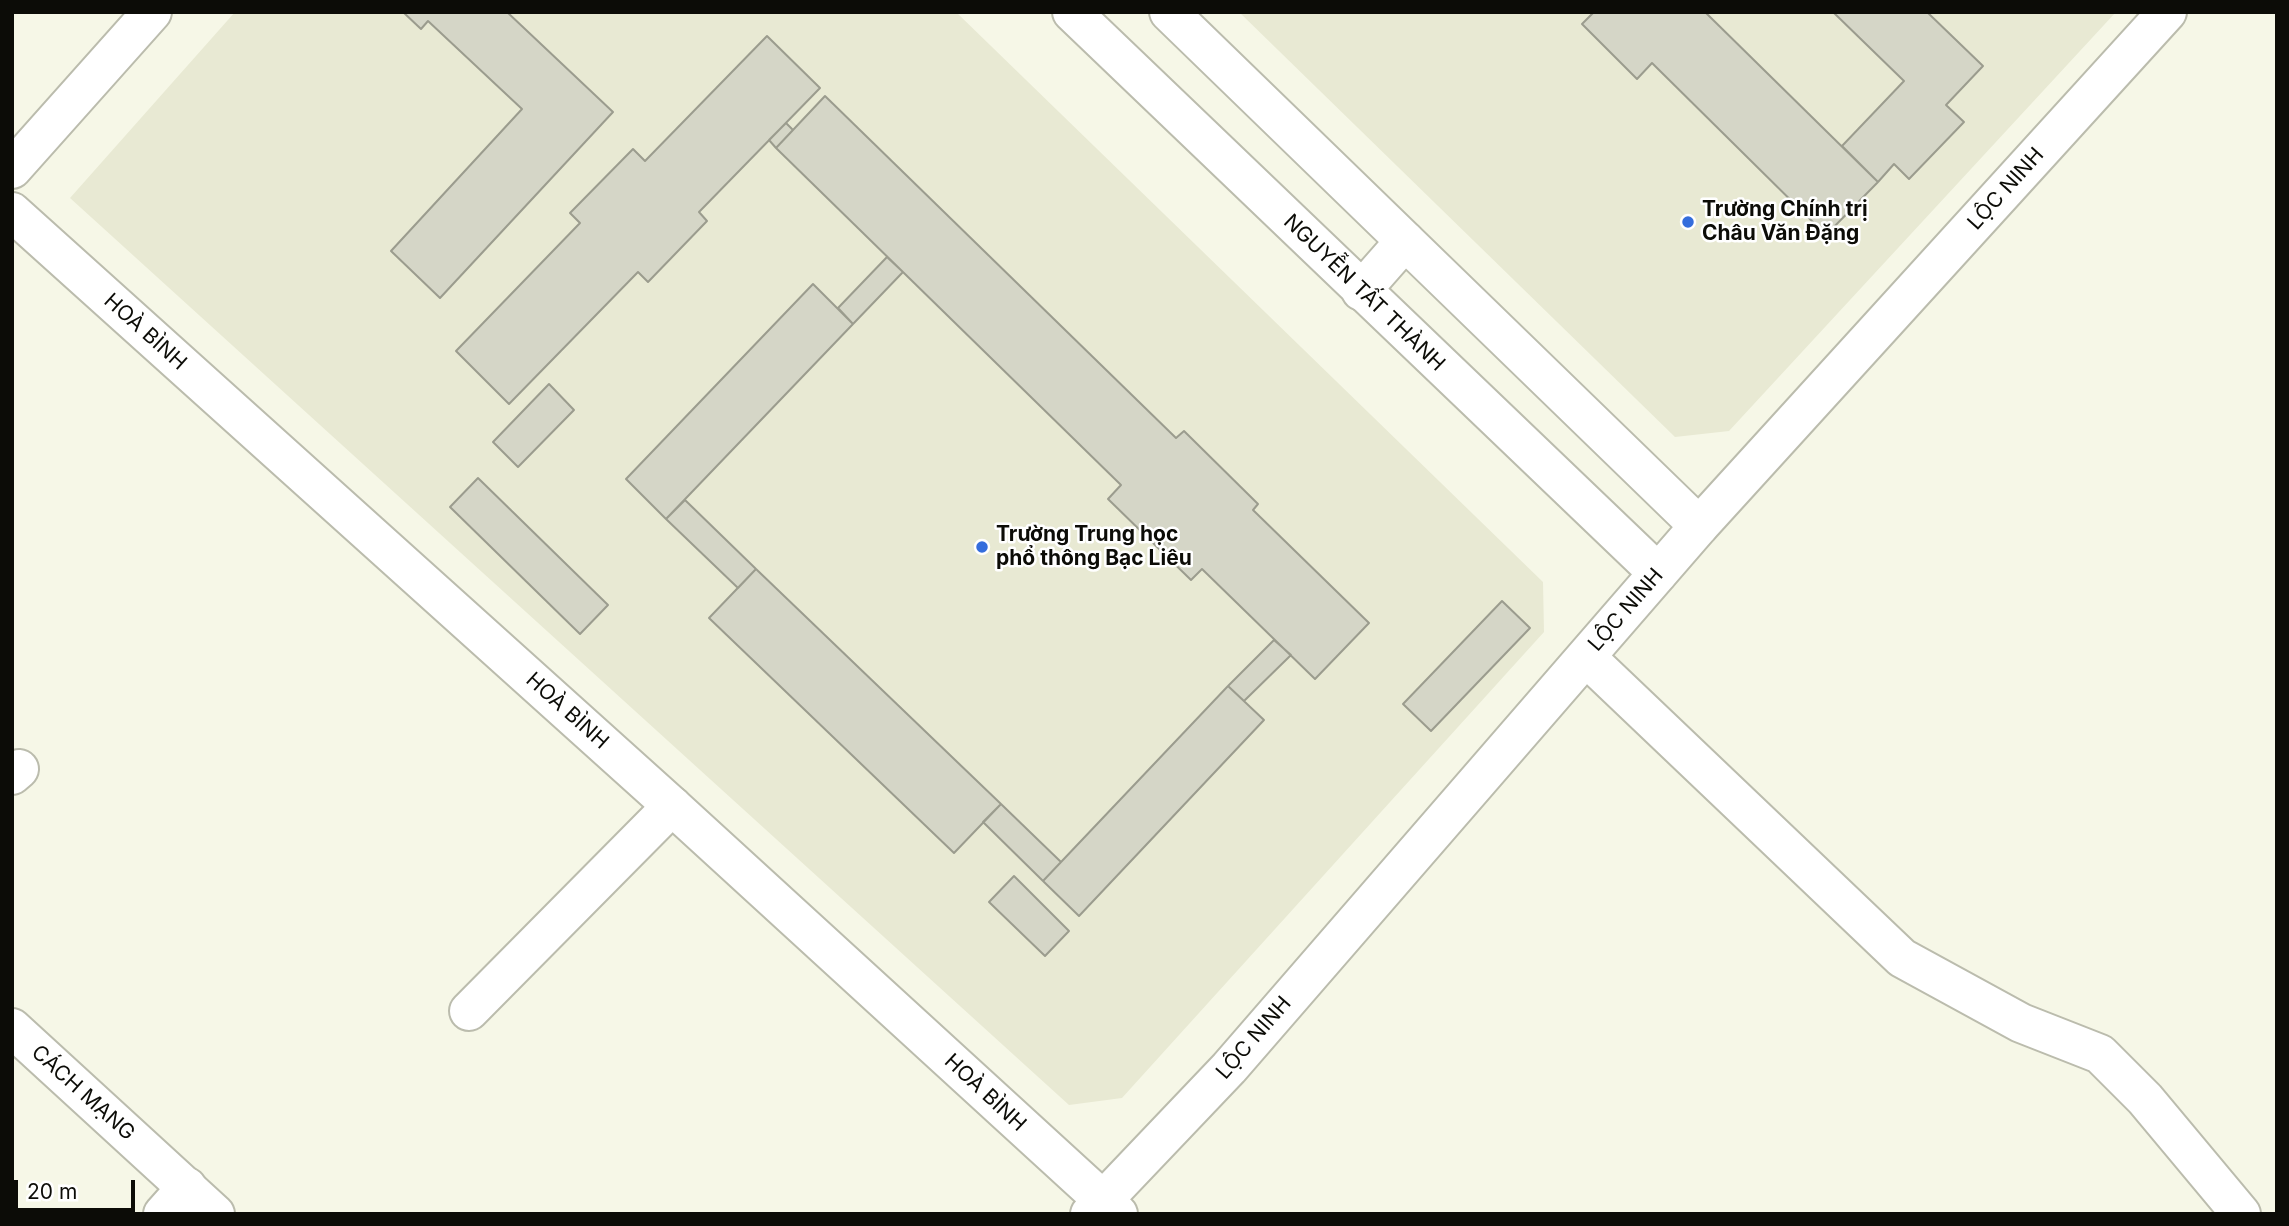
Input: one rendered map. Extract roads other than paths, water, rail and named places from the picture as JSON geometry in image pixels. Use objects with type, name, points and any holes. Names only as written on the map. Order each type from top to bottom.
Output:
[{"type":"street","points":[[12,169],[152,12]]},
{"type":"street","name":"NGUYỄN TẤT THÀNH","points":[[1072,12],[1658,573]]},
{"type":"street","points":[[1168,12],[1699,526]]},
{"type":"street","name":"LỘC NINH","points":[[1104,1209],[1699,526],[2167,12]]},
{"type":"street","name":"HOÀ BÌNH","points":[[12,212],[673,806],[1104,1209]]},
{"type":"street","points":[[1361,291],[1405,241]]},
{"type":"street","points":[[1586,657],[1902,958],[2021,1023],[2100,1054],[2145,1099],[2241,1214]]},
{"type":"street","points":[[469,1011],[673,806]]},
{"type":"street","name":"CÁCH MẠNG","points":[[12,1028],[175,1201],[215,1214]]},
{"type":"place","name":"Trường Chính trị Châu Văn Đặng","points":[[1688,222]]},
{"type":"place","name":"Trường Trung học phổ thông Bạc Liêu","points":[[982,547]]}]
